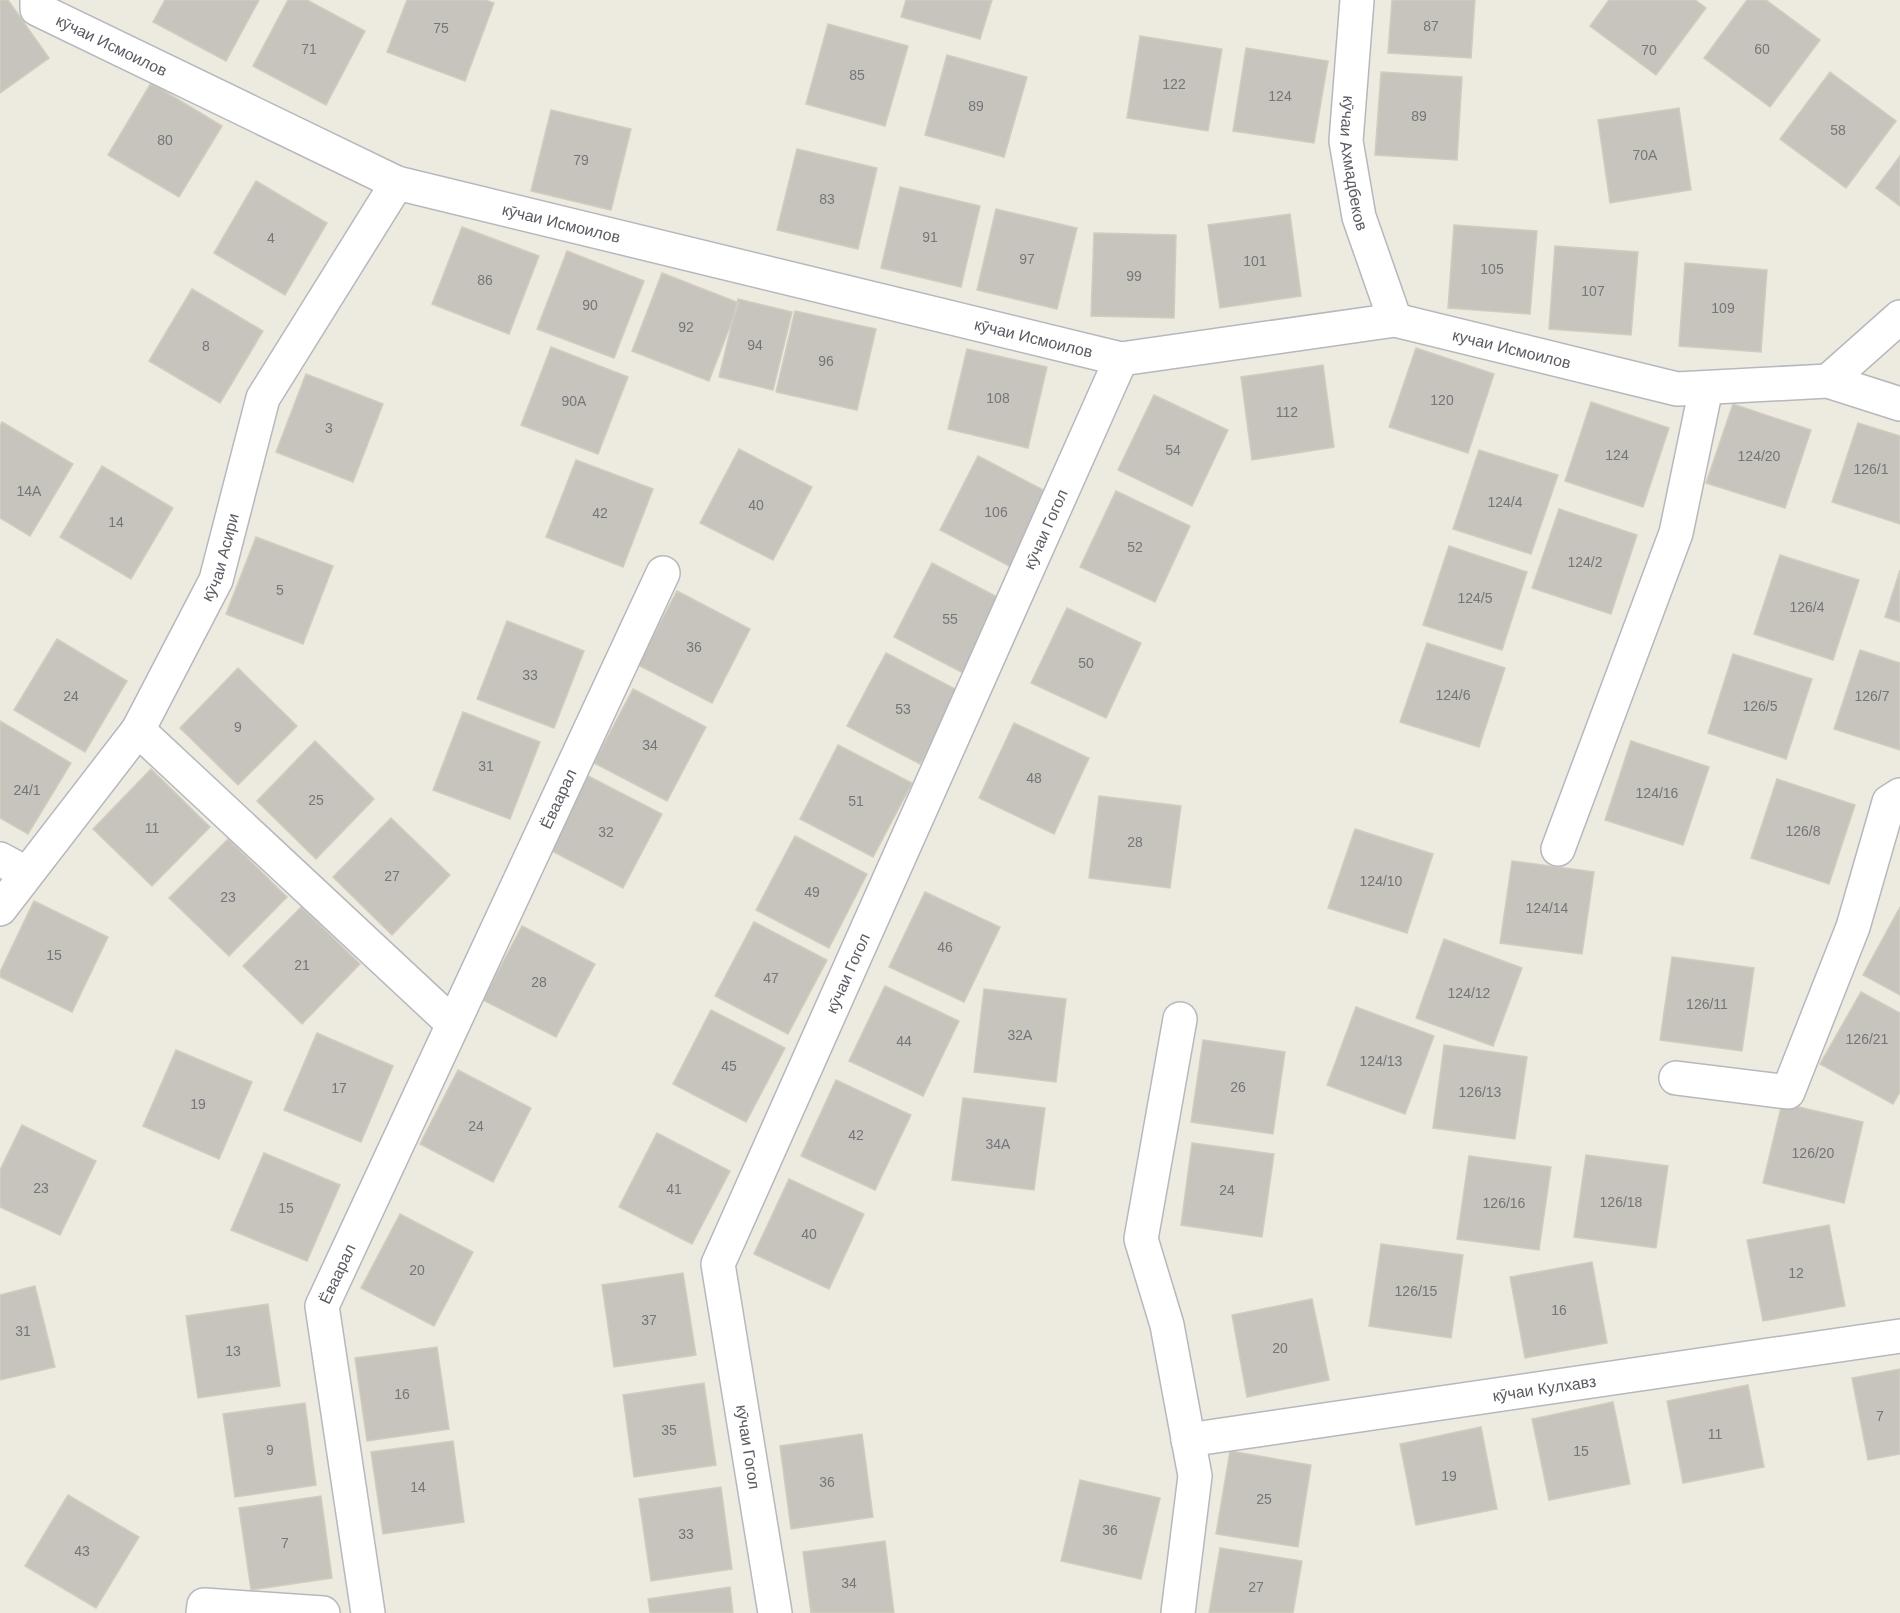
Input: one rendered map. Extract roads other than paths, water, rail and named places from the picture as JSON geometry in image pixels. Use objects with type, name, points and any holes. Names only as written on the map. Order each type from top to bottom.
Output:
[{"type":"street","name":"кӯчаи Исмоилов","points":[[37,0],[37,9],[397,183],[1121,359]]},
{"type":"street","name":"кӯчаи Ахмадбеков","points":[[1358,0],[1346,141],[1359,217],[1395,320]]},
{"type":"street","name":"кӯчаи Асири","points":[[0,909],[13,866],[138,730],[216,580],[263,398],[397,183]]},
{"type":"street","points":[[1828,381],[1900,317]]},
{"type":"street","name":"кучаи Исмоилов","points":[[1121,359],[1395,320],[1677,389],[1828,381],[1900,404]]},
{"type":"street","name":"кӯчаи Гогол","points":[[775,1613],[718,1264],[1121,359]]},
{"type":"street","points":[[1558,849],[1676,533],[1706,388]]},
{"type":"street","name":"Ёваарал","points":[[368,1613],[322,1306],[663,573]]},
{"type":"street","points":[[138,730],[452,1023]]},
{"type":"street","points":[[1676,1078],[1788,1092],[1853,927],[1888,802],[1900,795]]},
{"type":"street","points":[[1178,1613],[1195,1476],[1167,1324],[1141,1239],[1180,1019]]},
{"type":"street","name":"кӯчаи Кулхавз","points":[[1188,1440],[1900,1336]]},
{"type":"street","points":[[203,1613],[204,1605],[323,1613]]}]
